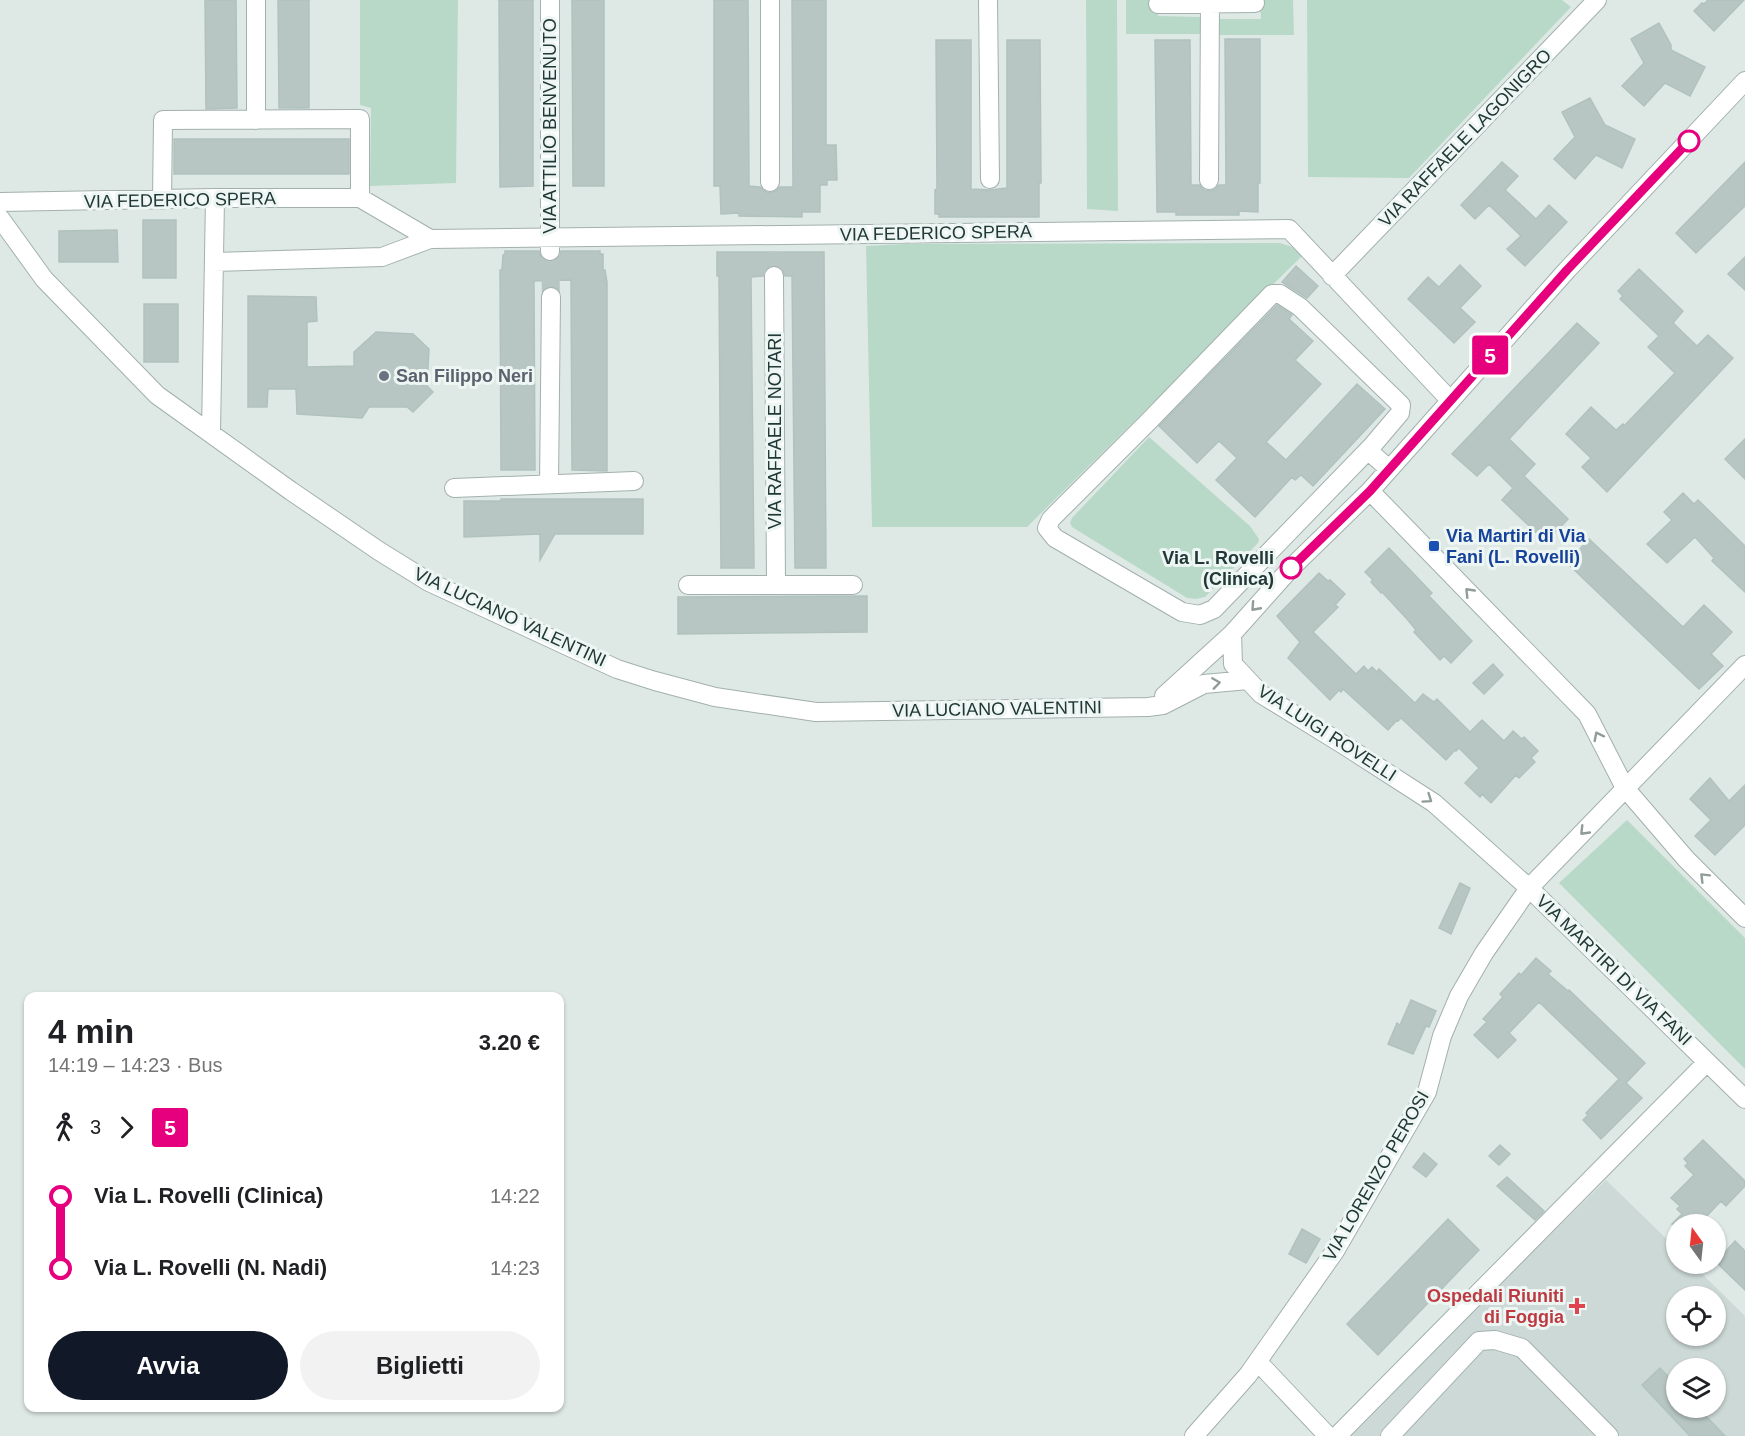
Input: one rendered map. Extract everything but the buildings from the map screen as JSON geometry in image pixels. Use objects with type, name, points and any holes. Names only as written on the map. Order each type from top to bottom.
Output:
[{"type":"street","points":[[256,0],[256,120]]},
{"type":"street","name":"VIA ATTILIO BENVENUTO","points":[[550,0],[550,244]]},
{"type":"street","points":[[770,0],[770,182]]},
{"type":"street","points":[[988,0],[990,179]]},
{"type":"street","name":"VIA RAFFAELE LAGONIGRO","points":[[1332,276],[1597,0]]},
{"type":"street","points":[[1209,180],[1210,2]]},
{"type":"street","points":[[1158,4],[1255,3]]},
{"type":"street","points":[[1148,707],[1169,693],[1232,634],[1291,568],[1370,491],[1567,270],[1745,81]]},
{"type":"street","points":[[162,200],[163,120],[360,119],[360,198],[430,239]]},
{"type":"street","points":[[211,433],[215,198]]},
{"type":"street","name":"VIA FEDERICO SPERA","points":[[0,202],[360,198]]},
{"type":"street","name":"VIA LUCIANO VALENTINI","points":[[0,219],[44,279],[157,394],[379,551],[429,582],[617,669],[715,698],[816,712],[1148,707],[1163,705],[1204,684],[1248,680]]},
{"type":"street","name":"VIA FEDERICO SPERA","points":[[430,239],[550,244],[773,244],[1289,229],[1450,400]]},
{"type":"street","points":[[214,262],[382,257],[430,239]]},
{"type":"street","name":"VIA RAFFAELE NOTARI","points":[[774,276],[776,585]]},
{"type":"street","points":[[1371,446],[1214,609],[1200,615],[1182,612],[1055,538],[1047,528],[1051,519],[1272,294],[1280,294],[1300,307],[1401,405],[1400,413],[1371,446],[1372,454],[1389,469]]},
{"type":"street","points":[[549,484],[551,297]]},
{"type":"street","points":[[454,488],[634,481]]},
{"type":"street","points":[[1370,491],[1587,714],[1625,788],[1686,859],[1745,918]]},
{"type":"street","points":[[688,585],[853,585]]},
{"type":"street","name":"VIA LUIGI ROVELLI","points":[[1232,634],[1233,664],[1261,693],[1434,803],[1529,888]]},
{"type":"street","name":"VIA MARTIRI DI VIA FANI","points":[[1745,665],[1529,888],[1745,1099]]},
{"type":"street","name":"VIA LORENZO PEROSI","points":[[1194,1436],[1248,1376],[1335,1251],[1427,1092],[1443,1036],[1459,996],[1484,953],[1529,888]]},
{"type":"street","points":[[1337,1436],[1707,1062]]},
{"type":"street","points":[[1390,1436],[1479,1341],[1495,1340],[1522,1348],[1609,1436]]},
{"type":"street","points":[[1258,1362],[1328,1436]]},
{"type":"shaded area","name":"Ospedali Riuniti di Foggia","points":[[1606,1180],[1666,1238],[1666,1274],[1702,1274],[1714,1286],[1666,1286],[1666,1346],[1726,1346],[1726,1297],[1745,1316],[1745,1436],[1345,1436]]},
{"type":"green space","points":[[360,0],[458,0],[456,183],[370,186],[371,108],[360,105]]},
{"type":"green space","points":[[1086,0],[1117,0],[1118,211],[1087,209]]},
{"type":"green space","points":[[1126,0],[1157,0],[1158,16],[1200,17],[1200,34],[1126,34]]},
{"type":"green space","points":[[1260,0],[1293,0],[1294,35],[1219,35],[1219,19],[1261,19]]},
{"type":"green space","points":[[1307,0],[1562,0],[1571,7],[1409,178],[1308,177]]},
{"type":"green space","points":[[1280,243],[1292,247],[1302,256],[1027,527],[872,527],[866,246]]},
{"type":"green space","points":[[1149,437],[1250,526],[1259,539],[1258,543],[1205,597],[1187,598],[1072,527],[1070,523],[1072,518]]},
{"type":"green space","points":[[1627,820],[1745,938],[1745,1069],[1559,883]]},
{"type":"tunnel","points":[[550,251],[551,297]]},
{"type":"tunnel","points":[[774,252],[774,276]]},
{"type":"bus line","name":"5","points":[[1291,568],[1370,491],[1567,270],[1689,141]]},
{"type":"place","name":"San Filippo Neri","points":[[384,376]]},
{"type":"place","name":"Via Martiri di Via Fani (L. Rovelli)","points":[[1434,546]]},
{"type":"place","name":"Via L. Rovelli (Clinica)","points":[[1291,568]]},
{"type":"place","name":"Ospedali Riuniti di Foggia","points":[[1577,1306]]}]
